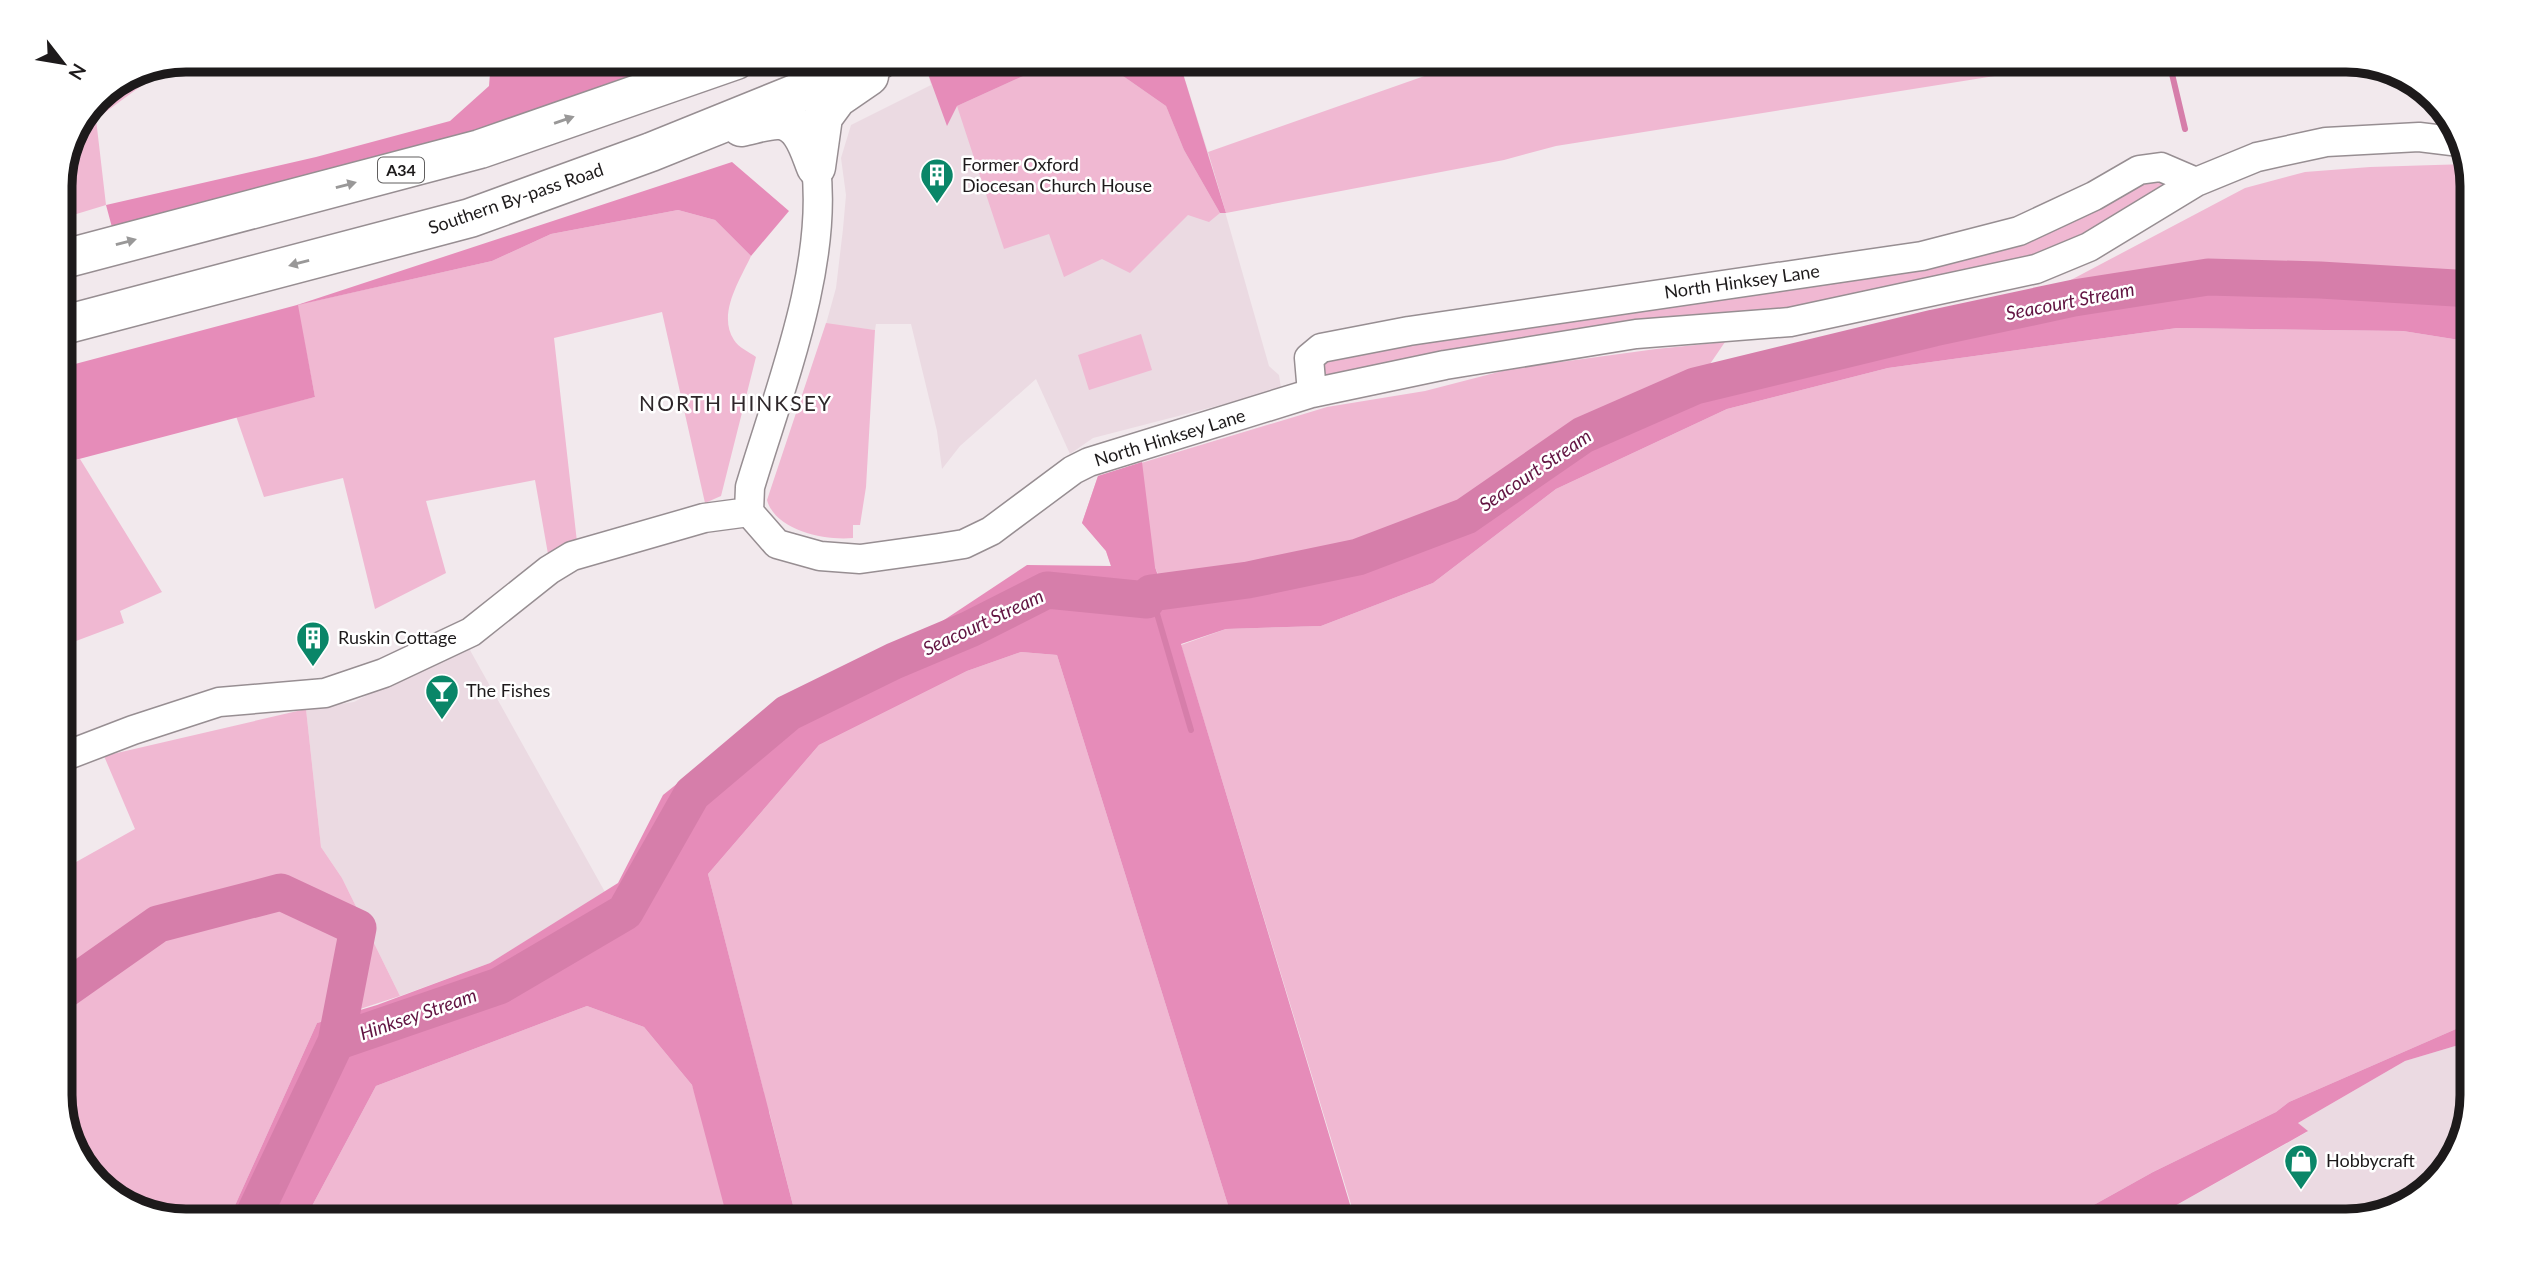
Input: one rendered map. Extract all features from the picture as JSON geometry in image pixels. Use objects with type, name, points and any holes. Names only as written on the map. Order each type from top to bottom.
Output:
[{"type":"highway","name":"A34","points":[[72,257],[480,149],[701,72]]},
{"type":"highway","name":"Southern By-pass Road","points":[[72,323],[470,218],[690,136],[849,72]]},
{"type":"highway","points":[[816,167],[823,117],[837,98],[876,72]]},
{"type":"highway","points":[[690,136],[780,120],[796,127],[805,140],[816,167]]},
{"type":"street","name":"North Hinksey Lane","points":[[749,512],[777,544],[820,556],[860,559],[964,544],[991,531],[1073,470],[1089,462],[1312,393],[1445,365],[1636,334],[1790,322],[2036,269],[2089,247],[2196,182],[2257,158],[2326,142],[2420,136],[2451,141]]},
{"type":"street","points":[[72,753],[219,702],[325,693],[384,673],[471,632],[549,570],[572,556],[704,518],[749,512],[750,487],[801,318],[819,219],[816,167]]},
{"type":"street","name":"North Hinksey Lane","points":[[1312,393],[1309,358],[1321,348],[1409,331],[1922,256],[2018,231],[2094,196],[2139,170],[2161,167],[2196,182]]},
{"type":"shaded area","points":[[490,72],[671,72],[564,110],[113,231],[106,205],[316,157],[450,121],[489,86]]},
{"type":"shaded area","points":[[927,72],[1183,72],[1269,366],[1279,375],[1281,388],[1093,438],[1070,454],[1036,379],[960,446],[942,469],[937,431],[911,324],[876,324],[875,330],[826,324],[836,288],[843,229],[846,195],[841,158],[851,125],[931,85]]},
{"type":"shaded area","points":[[927,72],[1032,72],[957,106],[947,126]]},
{"type":"shaded area","points":[[1032,72],[1110,72],[1123,76],[1166,106],[1184,150],[1220,213],[1209,222],[1188,215],[1130,273],[1102,259],[1064,277],[1049,234],[1004,249],[957,106]]},
{"type":"shaded area","points":[[1110,72],[1182,72],[1226,213],[1220,213],[1184,150],[1166,106],[1123,76]]},
{"type":"shaded area","points":[[1436,72],[2006,72],[2001,75],[1556,146],[1504,160],[1226,213],[1208,152]]},
{"type":"shaded area","points":[[153,77],[96,119],[106,205],[72,215],[72,178],[83,135],[95,116],[110,100],[129,87]]},
{"type":"shaded area","points":[[732,162],[789,211],[751,256],[715,220],[678,210],[551,234],[492,261],[298,305],[315,397],[72,461],[72,365],[297,305]]},
{"type":"shaded area","points":[[2458,164],[2460,277],[2413,279],[2313,269],[2198,264],[2164,277],[2050,291],[2245,188],[2305,172]]},
{"type":"shaded area","points":[[2139,170],[2196,182],[2036,269],[1312,393],[1321,348],[1922,256]]},
{"type":"shaded area","points":[[678,210],[715,220],[751,256],[736,286],[728,319],[729,330],[736,343],[756,357],[721,496],[705,503],[662,312],[554,338],[577,542],[548,554],[535,480],[426,501],[446,573],[375,609],[343,478],[264,497],[236,416],[315,397],[297,305],[492,261],[551,234]]},
{"type":"shaded area","points":[[2208,277],[2460,288],[2460,340],[2403,331],[2177,328],[1888,368],[1727,409],[1556,489],[1433,583],[1321,626],[1226,629],[1181,644],[1351,1209],[1229,1209],[1057,655],[1021,652],[967,671],[819,745],[708,874],[794,1209],[725,1209],[692,1085],[644,1027],[587,1006],[376,1086],[310,1209],[233,1209],[317,1023],[377,1005],[490,963],[618,883],[663,795],[783,699],[941,622],[1027,565],[1111,566],[1106,551],[1082,523],[1098,476],[1142,462],[1155,567],[1167,601],[1165,591],[1248,580],[1358,557],[1466,516],[1583,435],[1695,386],[2074,298]]},
{"type":"shaded area","points":[[826,323],[875,330],[866,487],[860,525],[853,525],[853,538],[829,538],[790,526],[772,510],[767,500]]},
{"type":"shaded area","points":[[2177,328],[2403,331],[2460,340],[2460,1027],[2289,1102],[2276,1112],[2153,1172],[2087,1209],[1352,1209],[1181,645],[1226,629],[1321,626],[1433,583],[1556,489],[1727,409],[1888,368]]},
{"type":"shaded area","points":[[1141,334],[1152,370],[1089,390],[1078,355]]},
{"type":"shaded area","points":[[1725,342],[1695,386],[1583,435],[1466,516],[1358,557],[1248,580],[1165,591],[1155,567],[1111,566],[1106,551],[1082,523],[1098,476],[1327,407],[1425,391],[1510,369]]},
{"type":"shaded area","points":[[80,459],[162,592],[120,611],[124,623],[72,642],[72,461]]},
{"type":"shaded area","points":[[466,643],[605,892],[490,963],[400,996],[342,878],[321,847],[306,709],[354,702]]},
{"type":"shaded area","points":[[1021,652],[1057,655],[1229,1209],[794,1209],[769,1111],[724,1198],[726,1209],[310,1209],[376,1086],[587,1006],[644,1027],[692,1085],[701,1111],[764,1093],[708,874],[819,745],[967,671]]},
{"type":"shaded area","points":[[306,709],[321,847],[342,878],[400,996],[317,1023],[233,1209],[171,1208],[135,1198],[100,1171],[83,1146],[74,1118],[72,864],[135,829],[104,756]]},
{"type":"shaded area","points":[[2460,1027],[2460,1045],[2405,1061],[2298,1123],[2308,1131],[2169,1209],[2087,1209],[2153,1172],[2276,1112],[2289,1102]]},
{"type":"shaded area","points":[[2460,1045],[2460,1096],[2456,1125],[2449,1146],[2437,1165],[2416,1186],[2390,1201],[2361,1208],[2169,1209],[2307,1132],[2298,1123],[2405,1061]]},
{"type":"waterway","points":[[2169,72],[2172,74],[2185,129]]},
{"type":"waterway","name":"Seacourt Stream","points":[[72,985],[158,924],[281,892],[358,928],[336,1042],[499,986],[625,912],[692,794],[788,713],[894,661],[970,629],[1047,590],[1147,600],[1151,593],[1248,580],[1358,557],[1466,516],[1583,435],[1695,386],[1934,328],[2074,298],[2208,277],[2460,288]]},
{"type":"waterway","points":[[1151,593],[1191,730]]},
{"type":"waterway","points":[[257,1209],[336,1042]]},
{"type":"place","name":"Former Oxford Diocesan Church House","points":[[937,205]]},
{"type":"place","name":"Ruskin Cottage","points":[[313,668]]},
{"type":"place","name":"The Fishes","points":[[442,721]]},
{"type":"place","name":"Hobbycraft","points":[[2301,1191]]},
{"type":"district","name":"NORTH HINKSEY","points":[[736,404]]},
{"type":"water label","name":"Hinksey Stream","points":[[418,1014]]}]
